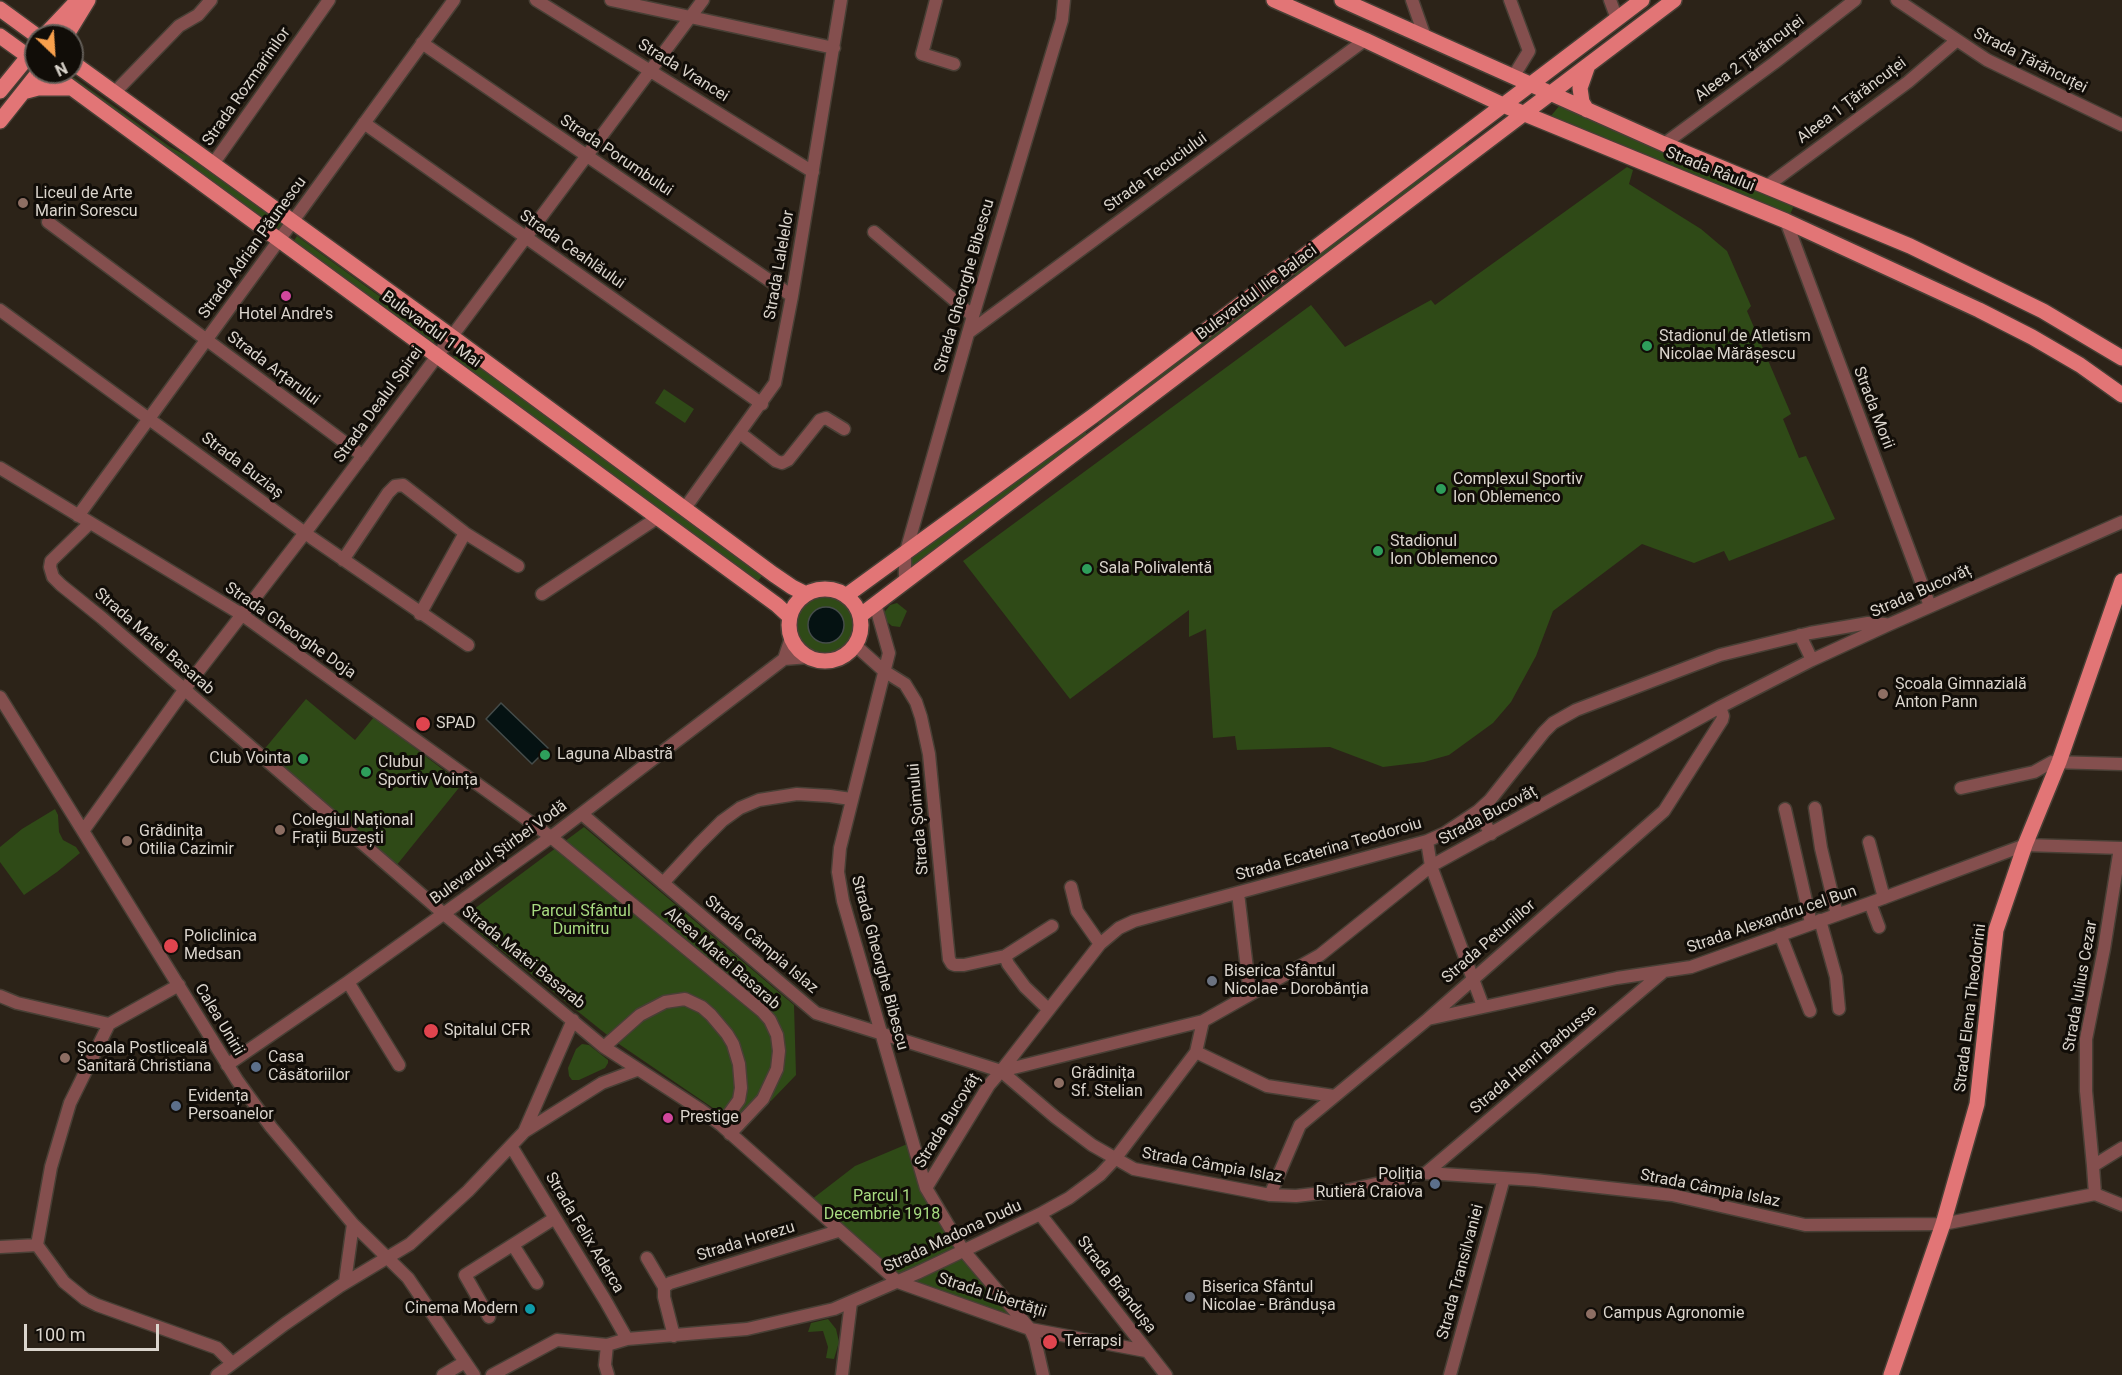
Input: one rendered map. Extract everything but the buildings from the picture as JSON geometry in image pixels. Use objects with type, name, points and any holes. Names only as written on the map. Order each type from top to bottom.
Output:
[{"type":"main road","points":[[55,24],[78,0]]},
{"type":"main road","points":[[73,24],[88,0]]},
{"type":"main road","name":"Strada Râului","points":[[1274,0],[1503,105],[1786,221],[2011,326],[2080,365],[2122,394]]},
{"type":"main road","name":"Strada Râului","points":[[1342,0],[1664,144],[1910,246],[2043,311],[2122,358]]},
{"type":"main road","name":"Bulevardul Ilie Balaci","points":[[848,596],[1093,416],[1642,0]]},
{"type":"main road","name":"Bulevardul Ilie Balaci","points":[[861,615],[1674,0]]},
{"type":"main road","points":[[0,9],[24,27]]},
{"type":"main road","points":[[0,36],[24,49]]},
{"type":"main road","points":[[1587,110],[1582,102],[1580,88],[1589,63]]},
{"type":"main road","points":[[0,91],[24,66]]},
{"type":"main road","name":"Bulevardul 1 Mai","points":[[84,71],[451,336],[773,574],[806,594]]},
{"type":"main road","points":[[0,121],[29,84]]},
{"type":"main road","name":"Bulevardul 1 Mai","points":[[66,84],[777,605],[790,617]]},
{"type":"main road","points":[[23,92],[38,88],[72,88]]},
{"type":"main road","points":[[1477,93],[1481,101],[1478,125]]},
{"type":"main road","points":[[899,560],[905,581]]},
{"type":"main road","name":"Strada Elena Theodorini","points":[[1891,1375],[1943,1224],[1977,1104],[1996,930],[2025,845],[2059,762],[2122,581]]},
{"type":"main road","points":[[831,589],[848,596],[861,615],[861,631],[855,645],[839,658],[819,660],[809,657],[796,646],[791,638],[790,617],[796,604],[814,590],[831,589]]},
{"type":"street","points":[[114,93],[179,26],[198,15],[211,0]]},
{"type":"street","name":"Strada Rozmarinilor","points":[[213,164],[329,0]]},
{"type":"street","name":"Strada Adrian Păunescu","points":[[78,516],[454,0]]},
{"type":"street","name":"Strada Vrancei","points":[[536,0],[813,172]]},
{"type":"street","points":[[611,0],[636,2],[690,18],[834,48]]},
{"type":"street","name":"Strada Dealul Spirei","points":[[82,831],[241,614],[363,456],[703,0]]},
{"type":"street","name":"Strada Lalelelor","points":[[685,508],[775,383],[792,296],[841,0]]},
{"type":"street","points":[[936,0],[922,54],[954,64]]},
{"type":"street","name":"Strada Gheorghe Bibescu","points":[[899,560],[1062,20],[1064,0]]},
{"type":"street","points":[[1412,0],[1425,37]]},
{"type":"street","points":[[1510,0],[1529,51],[1513,77]]},
{"type":"street","points":[[1610,0],[1617,19]]},
{"type":"street","name":"Aleea 2 Țărăncuței","points":[[1664,144],[1855,0]]},
{"type":"street","name":"Strada Țărăncuței","points":[[1897,0],[1956,41],[2011,72],[2122,125]]},
{"type":"street","name":"Strada Tecuciului","points":[[968,333],[1365,40]]},
{"type":"street","name":"Aleea 1 Țărăncuței","points":[[1767,186],[1908,82],[1956,41]]},
{"type":"street","name":"Strada Porumbului","points":[[422,43],[792,296]]},
{"type":"street","name":"Strada Ceahlăului","points":[[364,123],[762,404]]},
{"type":"street","name":"Strada Morii","points":[[1786,221],[1930,606]]},
{"type":"street","name":"Strada Arțarului","points":[[48,222],[363,456]]},
{"type":"street","points":[[874,232],[973,316]]},
{"type":"street","name":"Strada Buziaș","points":[[0,310],[305,533],[468,645]]},
{"type":"street","points":[[1093,416],[1104,430]]},
{"type":"street","points":[[740,433],[776,461],[782,462],[788,460],[820,420],[826,418],[844,429]]},
{"type":"street","name":"Strada Gheorghe Doja","points":[[0,468],[241,614],[551,837]]},
{"type":"street","points":[[343,560],[395,486],[403,485],[465,533],[518,566]]},
{"type":"street","points":[[542,594],[657,518]]},
{"type":"street","name":"Strada Bucovăț","points":[[926,1188],[992,1081],[1001,1071],[1203,1021],[1320,955],[1431,866],[1720,707],[1812,660],[1888,625],[2122,522]]},
{"type":"street","name":"Strada Matei Basarab","points":[[90,523],[51,561],[53,577],[444,914],[604,1047],[701,1110],[898,1282]]},
{"type":"street","points":[[420,614],[465,533]]},
{"type":"street","name":"Strada Gheorghe Bibescu","points":[[875,604],[889,653],[840,848],[838,872],[843,901],[926,1188],[963,1250],[1030,1329]]},
{"type":"street","name":"Strada Ecaterina Teodoroiu","points":[[1001,1071],[1100,945],[1119,928],[1134,921],[1427,841],[1445,833],[1490,800],[1544,732],[1561,718],[1576,710],[1720,655],[1800,635],[1868,623],[1888,625]]},
{"type":"street","points":[[1800,635],[1812,660]]},
{"type":"street","points":[[791,638],[784,659],[809,657]]},
{"type":"street","name":"Strada Șoimului","points":[[855,645],[884,671],[898,678],[908,689],[916,702],[927,738],[949,959],[955,965],[964,965],[1005,956],[1052,926]]},
{"type":"street","name":"Bulevardul Știrbei Vodă","points":[[227,1065],[551,837],[784,659]]},
{"type":"street","name":"Calea Unirii","points":[[0,697],[227,1065],[272,1127],[353,1224],[408,1278],[474,1375]]},
{"type":"street","name":"Strada Petuniilor","points":[[1270,1195],[1300,1125],[1428,1019],[1664,811],[1722,720],[1720,707]]},
{"type":"street","points":[[1961,788],[2030,773],[2044,765],[2059,762],[2122,764]]},
{"type":"street","points":[[663,883],[714,829],[740,808],[759,800],[797,794],[851,799]]},
{"type":"street","points":[[1815,808],[1821,848],[1837,915]]},
{"type":"street","points":[[1785,809],[1816,922],[1836,977],[1839,1009]]},
{"type":"street","points":[[1478,811],[1491,834]]},
{"type":"street","name":"Strada Câmpia Islaz","points":[[582,813],[816,1013],[880,1031],[1001,1071],[1055,1117],[1115,1159],[1134,1169],[1270,1195],[1296,1196],[1348,1190],[1426,1173],[1504,1178],[1672,1195],[1805,1225],[1943,1224],[2095,1194]]},
{"type":"street","name":"Aleea Matei Basarab","points":[[551,837],[770,1020],[777,1035],[779,1051],[777,1069],[763,1099],[725,1130]]},
{"type":"street","points":[[1427,841],[1431,866],[1471,979],[1483,1006]]},
{"type":"street","points":[[1869,842],[1884,898]]},
{"type":"street","name":"Strada Alexandru cel Bun","points":[[1428,1019],[1617,978],[1691,967],[2025,845],[2121,848]]},
{"type":"street","name":"Strada Iulius Cezar","points":[[2093,1166],[2086,1091],[2086,1039],[2121,848]]},
{"type":"street","points":[[1071,887],[1077,911],[1100,945]]},
{"type":"street","points":[[1238,893],[1250,994]]},
{"type":"street","points":[[1870,903],[1879,927]]},
{"type":"street","points":[[1780,934],[1810,1011]]},
{"type":"street","points":[[1005,956],[1008,964],[1025,987],[1048,1009]]},
{"type":"street","name":"Strada Henri Barbusse","points":[[1426,1173],[1663,971]]},
{"type":"street","points":[[348,982],[399,1065]]},
{"type":"street","points":[[178,985],[110,1024],[70,1103],[51,1167],[38,1245],[64,1282],[85,1299],[217,1348],[232,1363]]},
{"type":"street","points":[[0,996],[17,1003],[110,1024]]},
{"type":"street","points":[[604,1047],[640,1015],[665,1002],[685,999],[702,1007],[727,1034],[733,1044],[739,1064],[741,1088],[739,1100],[727,1120],[725,1130]]},
{"type":"street","points":[[524,1132],[573,1020]]},
{"type":"street","name":"Strada Madona Dudu","points":[[607,1345],[627,1339],[747,1329],[834,1309],[898,1282],[1040,1214],[1086,1186],[1115,1159],[1196,1052],[1203,1021]]},
{"type":"street","points":[[1196,1052],[1267,1086],[1334,1096]]},
{"type":"street","points":[[217,1375],[345,1282],[387,1259],[423,1233],[468,1191],[524,1132],[602,1083],[637,1070]]},
{"type":"street","name":"Strada Felix Aderca","points":[[511,1146],[627,1339]]},
{"type":"street","points":[[2122,1148],[2093,1166],[2095,1194],[2122,1205]]},
{"type":"street","name":"Strada Transilvaniei","points":[[1450,1375],[1504,1178]]},
{"type":"street","name":"Strada Brândușa","points":[[1040,1214],[1166,1375]]},
{"type":"street","points":[[489,1317],[465,1275],[555,1218]]},
{"type":"street","points":[[345,1282],[353,1224]]},
{"type":"street","name":"Strada Horezu","points":[[664,1287],[670,1283],[838,1231]]},
{"type":"street","points":[[0,1247],[38,1245]]},
{"type":"street","points":[[513,1245],[537,1283]]},
{"type":"street","points":[[646,1258],[664,1287],[664,1297],[674,1336]]},
{"type":"street","name":"Strada Libertății","points":[[898,1282],[1030,1329],[1146,1351]]},
{"type":"street","points":[[842,1375],[851,1302]]},
{"type":"street","points":[[1030,1329],[1035,1340],[1043,1375]]},
{"type":"street","points":[[492,1375],[557,1340],[607,1345],[605,1365],[608,1375]]},
{"type":"street","points":[[443,1375],[465,1362]]},
{"type":"green space","points":[[76,84],[83,84],[282,224],[278,230]]},
{"type":"green space","points":[[1560,105],[1795,203],[1789,217],[1550,117]]},
{"type":"green space","points":[[1498,116],[1499,119],[1467,143],[1463,152],[1298,276],[1291,274]]},
{"type":"green space","name":"Complexul Sportiv Ion Oblemenco","points":[[1627,167],[1633,170],[1629,184],[1701,229],[1727,251],[1751,306],[1747,311],[1791,414],[1783,419],[1799,458],[1806,456],[1835,519],[1729,561],[1724,551],[1694,563],[1642,544],[1553,611],[1536,656],[1511,702],[1493,723],[1449,755],[1424,762],[1383,767],[1330,747],[1237,750],[1235,736],[1213,738],[1206,629],[1189,637],[1189,610],[1070,699],[963,561],[1311,305],[1345,347],[1431,300],[1435,305]]},
{"type":"green space","points":[[297,236],[437,338],[433,343],[293,242]]},
{"type":"green space","points":[[1276,287],[1277,292],[1103,424],[1096,421]]},
{"type":"green space","points":[[457,352],[538,409],[762,576],[757,582],[453,358]]},
{"type":"green space","points":[[664,389],[694,409],[685,423],[655,403]]},
{"type":"green space","points":[[1085,430],[1087,435],[912,569],[908,567],[908,560],[1078,431]]},
{"type":"green space","points":[[827,596],[845,603],[851,611],[855,629],[846,646],[829,654],[811,650],[799,636],[797,627],[802,609],[809,602]]},
{"type":"green space","points":[[897,603],[907,611],[900,627],[892,626],[883,614],[890,605]]},
{"type":"green space","name":"Clubul Sportiv Voința","points":[[306,699],[355,740],[374,717],[462,784],[396,866],[262,752]]},
{"type":"green space","points":[[55,809],[58,815],[59,832],[63,840],[76,847],[80,853],[24,895],[0,862],[0,847],[22,829]]},
{"type":"green space","name":"Parcul Sfântul Dumitru","points":[[584,827],[794,1005],[796,1075],[771,1101],[755,1098],[732,1121],[616,1042],[476,930],[472,914],[474,909]]},
{"type":"green space","points":[[582,1044],[589,1045],[608,1060],[608,1063],[605,1068],[579,1080],[572,1080],[568,1068],[576,1049]]},
{"type":"green space","name":"Parcul 1 Decembrie 1918","points":[[912,1142],[925,1189],[1024,1323],[912,1287],[807,1203],[855,1166]]},
{"type":"green space","points":[[828,1319],[836,1329],[839,1342],[834,1359],[826,1358],[828,1347],[823,1331],[808,1332],[811,1323]]},
{"type":"shaded area","points":[[826,607],[839,612],[844,625],[839,638],[826,643],[813,638],[808,625],[813,612]]},
{"type":"shaded area","points":[[501,703],[548,748],[532,764],[486,719]]},
{"type":"place","name":"Liceul de Arte Marin Sorescu","points":[[23,203]]},
{"type":"place","name":"Hotel Andre's","points":[[286,296]]},
{"type":"place","name":"Stadionul de Atletism Nicolae Mărășescu","points":[[1647,346]]},
{"type":"place","name":"Complexul Sportiv Ion Oblemenco","points":[[1441,489]]},
{"type":"place","name":"Stadionul Ion Oblemenco","points":[[1378,551]]},
{"type":"place","name":"Sala Polivalentă","points":[[1087,569]]},
{"type":"place","name":"Școala Gimnazială Anton Pann","points":[[1883,694]]},
{"type":"place","name":"SPAD","points":[[423,724]]},
{"type":"place","name":"Laguna Albastră","points":[[545,755]]},
{"type":"place","name":"Club Vointa","points":[[303,759]]},
{"type":"place","name":"Clubul Sportiv Voința","points":[[366,772]]},
{"type":"place","name":"Colegiul Național Frații Buzești","points":[[280,830]]},
{"type":"place","name":"Grădinița Otilia Cazimir","points":[[127,841]]},
{"type":"place","name":"Policlinica Medsan","points":[[171,946]]},
{"type":"place","name":"Biserica Sfântul Nicolae - Dorobănția","points":[[1212,981]]},
{"type":"place","name":"Spitalul CFR","points":[[431,1031]]},
{"type":"place","name":"Școala Postliceală Sanitară Christiana","points":[[65,1058]]},
{"type":"place","name":"Casa Căsătoriilor","points":[[256,1067]]},
{"type":"place","name":"Grădinița Sf. Stelian","points":[[1059,1083]]},
{"type":"place","name":"Evidența Persoanelor","points":[[176,1106]]},
{"type":"place","name":"Prestige","points":[[668,1118]]},
{"type":"place","name":"Poliția Rutieră Craiova","points":[[1435,1184]]},
{"type":"place","name":"Biserica Sfântul Nicolae - Brândușa","points":[[1190,1297]]},
{"type":"place","name":"Cinema Modern","points":[[530,1309]]},
{"type":"place","name":"Campus Agronomie","points":[[1591,1314]]},
{"type":"place","name":"Terrapsi","points":[[1050,1342]]}]
